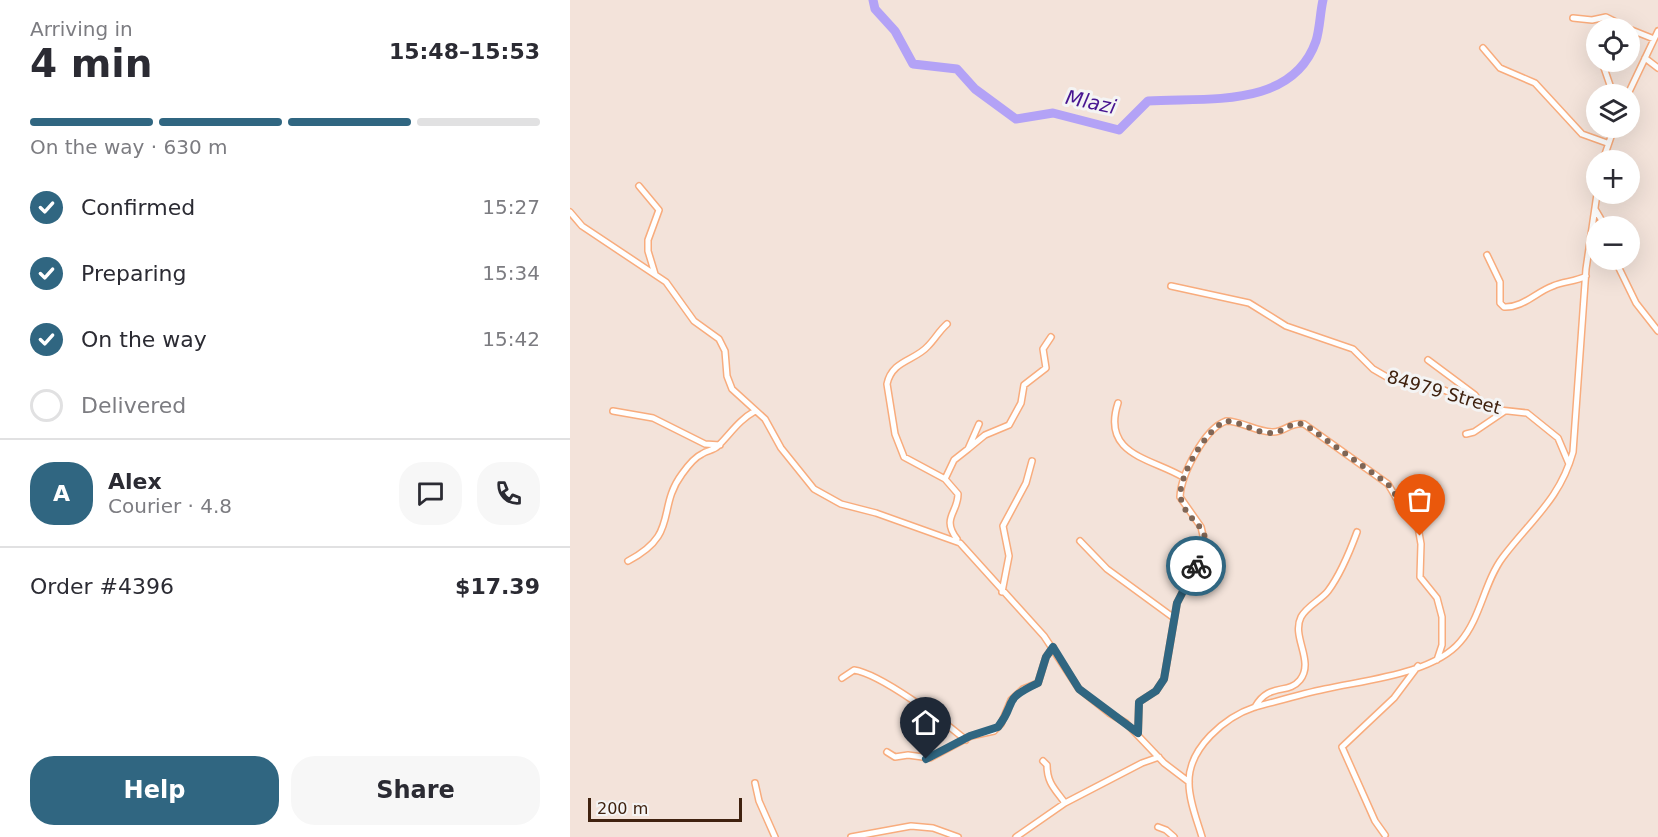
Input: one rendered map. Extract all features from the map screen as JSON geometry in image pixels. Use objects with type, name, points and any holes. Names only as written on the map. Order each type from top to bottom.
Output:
[{"type":"street","points":[[1573,18],[1586,19]]},
{"type":"street","points":[[1633,84],[1658,31]]},
{"type":"street","points":[[1640,33],[1654,39]]},
{"type":"street","points":[[1483,48],[1496,65],[1535,83],[1582,134],[1607,143]]},
{"type":"street","points":[[1645,58],[1658,68]]},
{"type":"street","points":[[1605,150],[1609,138]]},
{"type":"street","points":[[639,186],[659,210],[648,240],[648,251],[655,274]]},
{"type":"street","points":[[1202,837],[1189,782],[1192,763],[1225,721],[1240,712],[1255,707],[1437,660],[1463,639],[1496,567],[1543,513],[1569,465],[1577,414],[1586,276],[1596,204]]},
{"type":"street","points":[[1595,209],[1599,216]]},
{"type":"street","points":[[570,212],[582,226],[672,287],[694,321],[719,339],[725,351],[726,370],[732,389],[765,419],[792,462],[824,496],[841,504],[876,513],[960,543]]},
{"type":"street","points":[[1487,255],[1500,282],[1499,299],[1504,307],[1522,303],[1551,286],[1586,276]]},
{"type":"street","points":[[1620,270],[1640,308],[1658,331]]},
{"type":"street","name":"84979 Street","points":[[1171,286],[1249,303],[1301,332],[1353,349],[1373,369],[1392,380],[1438,388],[1483,406],[1527,413],[1553,432],[1569,465]]},
{"type":"street","points":[[947,324],[934,336],[928,347],[899,363],[889,376],[887,384],[895,434],[904,457],[945,479],[958,494],[950,526],[960,543],[1053,647],[1079,689],[1138,733],[1159,757],[1189,782]]},
{"type":"street","points":[[945,479],[954,460],[981,437],[1005,428],[1011,422],[1023,400],[1024,385],[1046,368],[1043,349],[1051,337]]},
{"type":"street","points":[[1428,360],[1475,395],[1483,406]]},
{"type":"street","points":[[1118,403],[1114,424],[1126,450],[1182,477]]},
{"type":"street","points":[[613,411],[653,418],[705,444],[720,445]]},
{"type":"street","points":[[628,561],[644,553],[657,538],[668,515],[672,493],[682,474],[699,455],[720,445],[738,423],[755,411]]},
{"type":"street","points":[[1466,434],[1474,432],[1505,411]]},
{"type":"street","points":[[1138,733],[1139,702],[1156,691],[1164,679],[1174,618],[1181,593],[1202,555],[1205,544],[1201,527],[1180,497],[1182,477],[1212,429],[1226,421],[1269,432],[1278,432],[1295,423],[1304,424],[1388,484],[1419,531],[1420,577],[1437,598],[1442,617],[1442,645],[1437,660]]},
{"type":"street","points":[[968,449],[979,424]]},
{"type":"street","points":[[1002,592],[1009,556],[1003,526],[1026,483],[1032,461]]},
{"type":"street","points":[[1255,707],[1264,694],[1289,686],[1301,679],[1304,656],[1298,637],[1302,616],[1332,584],[1357,532]]},
{"type":"street","points":[[1080,541],[1107,569],[1174,618]]},
{"type":"street","points":[[887,752],[895,757],[908,755],[926,759],[998,727],[1011,700],[1023,689],[1038,683],[1046,657],[1053,647]]},
{"type":"street","points":[[1385,835],[1375,821],[1342,747],[1394,698],[1418,666]]},
{"type":"street","points":[[842,678],[854,670],[875,676],[941,720],[966,740]]},
{"type":"street","points":[[1016,837],[1065,802],[1142,763],[1159,757]]},
{"type":"street","points":[[1043,761],[1047,765],[1050,785],[1065,802]]},
{"type":"street","points":[[755,783],[759,801],[775,837]]},
{"type":"street","points":[[851,837],[904,826],[933,828],[958,837]]},
{"type":"street","points":[[1158,827],[1167,830],[1174,837]]},
{"type":"waterway","name":"Mlazi","points":[[873,0],[875,9],[895,31],[913,64],[957,69],[975,89],[1016,119],[1053,113],[1119,130],[1148,101],[1244,95],[1267,89],[1288,79],[1304,63],[1316,41],[1323,0]]},
{"type":"way so far","points":[[1196,566],[1202,555],[1205,536],[1180,497],[1182,477],[1212,429],[1226,421],[1269,432],[1278,432],[1295,423],[1304,424],[1388,484],[1404,511],[1418,527],[1420,536]]},
{"type":"route","points":[[926,759],[938,752],[957,746],[970,736],[994,731],[1001,724],[1007,706],[1017,693],[1038,683],[1046,657],[1053,647],[1074,684],[1109,714],[1138,733],[1136,721],[1139,702],[1156,691],[1164,679],[1177,603],[1196,566]]}]
